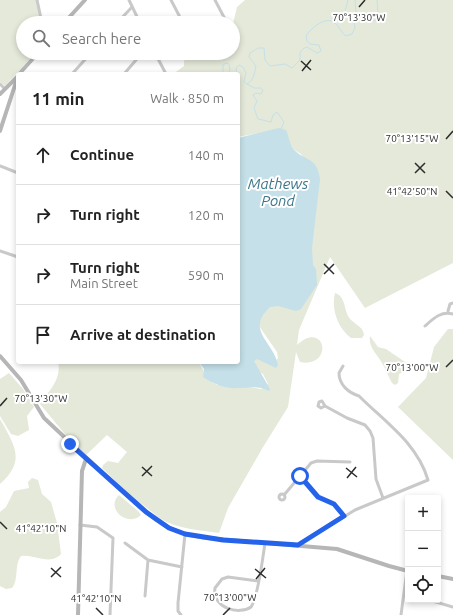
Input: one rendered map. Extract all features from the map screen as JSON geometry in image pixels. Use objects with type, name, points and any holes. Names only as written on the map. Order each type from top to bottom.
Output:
[{"type":"main road","points":[[70,16],[85,0]]},
{"type":"main road","points":[[21,72],[32,60]]},
{"type":"main road","points":[[0,94],[16,77]]},
{"type":"main road","points":[[0,131],[16,81]]},
{"type":"main road","points":[[0,356],[21,380],[40,414],[86,460],[156,519],[169,528],[185,534],[206,538],[345,550],[405,570]]},
{"type":"main road","points":[[78,615],[82,471],[86,460]]},
{"type":"main road","points":[[441,577],[453,579]]},
{"type":"street","points":[[37,0],[40,16]]},
{"type":"street","points":[[129,0],[136,16]]},
{"type":"street","points":[[171,0],[179,16]]},
{"type":"street","points":[[215,0],[223,16]]},
{"type":"street","points":[[124,16],[132,7]]},
{"type":"street","points":[[74,72],[85,60]]},
{"type":"street","points":[[126,72],[136,60]]},
{"type":"street","points":[[159,60],[165,72]]},
{"type":"street","points":[[0,84],[5,89]]},
{"type":"street","points":[[0,166],[16,172]]},
{"type":"street","points":[[0,251],[16,255]]},
{"type":"street","points":[[448,312],[450,304],[453,303]]},
{"type":"street","points":[[424,326],[438,315],[448,312],[453,314]]},
{"type":"street","points":[[298,545],[344,516],[428,480],[421,460],[413,447],[359,396],[352,394],[343,384],[339,373],[343,366]]},
{"type":"street","points":[[325,406],[347,418],[361,422],[370,431],[373,438],[376,479],[383,498]]},
{"type":"street","points":[[284,494],[300,476],[307,465],[313,462],[350,462]]},
{"type":"street","points":[[300,476],[318,497],[334,504],[344,516]]},
{"type":"street","points":[[80,525],[101,528],[113,538],[110,615]]},
{"type":"street","points":[[181,615],[178,611],[178,603],[185,534]]},
{"type":"street","points":[[125,543],[148,560],[182,567]]},
{"type":"street","points":[[258,581],[228,577],[222,579],[215,588],[216,601],[225,609],[236,612],[246,611],[253,603],[258,581],[265,543]]},
{"type":"street","points":[[144,596],[148,560]]},
{"type":"street","points":[[401,615],[405,598]]},
{"type":"street","points":[[439,603],[453,607]]},
{"type":"green space","points":[[0,0],[36,0],[39,16],[16,16],[16,60],[29,60],[16,72],[5,86],[0,82]]},
{"type":"green space","points":[[245,0],[453,0],[453,263],[365,308],[330,257],[299,330],[297,345],[305,339],[313,337],[318,339],[321,343],[321,355],[317,360],[300,362],[296,352],[288,407],[228,508],[219,533],[174,525],[158,517],[136,501],[102,468],[108,461],[118,463],[127,452],[107,435],[84,457],[40,404],[54,384],[58,374],[58,364],[200,364],[208,380],[217,385],[227,383],[261,389],[268,384],[263,374],[245,364],[258,357],[266,362],[274,363],[278,358],[277,352],[257,323],[312,243],[309,167],[301,154],[289,147],[279,129],[240,137],[240,72],[176,72],[184,66],[185,60],[240,60],[240,16],[235,16],[237,7]]},
{"type":"green space","points":[[335,293],[341,297],[350,319],[362,329],[364,335],[362,338],[351,338],[339,324],[334,306]]},
{"type":"green space","points":[[448,329],[453,329],[453,460],[398,407],[426,378],[434,347]]},
{"type":"green space","points":[[370,336],[378,347],[386,349],[408,364],[407,370],[399,374],[398,383],[395,385],[392,383],[370,344]]},
{"type":"green space","points":[[9,373],[23,389],[34,407],[27,416],[29,430],[18,436],[11,434],[0,416],[0,379]]},
{"type":"green space","points":[[0,419],[13,445],[15,460],[13,468],[8,476],[0,484]]},
{"type":"green space","points":[[32,478],[38,480],[42,494],[51,502],[57,523],[61,554],[52,559],[21,556],[14,585],[12,588],[6,589],[0,586],[0,512],[6,507],[14,491],[29,488],[28,482]]},
{"type":"green space","points":[[119,495],[141,515],[130,519],[124,518],[120,515],[116,510],[115,505],[115,500]]},
{"type":"water","name":"Mathews Pond","points":[[279,128],[286,130],[294,150],[314,163],[319,172],[320,179],[312,248],[313,265],[316,269],[317,285],[301,309],[296,311],[278,306],[270,307],[263,315],[260,323],[260,329],[263,336],[275,356],[278,365],[276,368],[257,359],[254,361],[270,389],[269,391],[258,387],[233,388],[215,384],[203,377],[204,369],[200,364],[240,364],[240,138]]},
{"type":"waterway","points":[[237,72],[236,68],[239,65],[243,67],[246,73],[244,82],[247,84],[251,81],[256,66],[249,57],[250,53],[258,48],[264,48],[265,60],[270,66],[285,64],[292,68],[300,60],[300,52],[304,48],[307,47],[317,53],[321,51],[319,45],[310,44],[307,41],[306,36],[311,29],[323,21],[331,21],[335,23],[346,36],[352,34],[355,28],[354,22],[344,15],[348,0]]},
{"type":"waterway","points":[[355,0],[356,13],[361,17],[375,21],[378,14],[377,0]]},
{"type":"waterway","points":[[223,72],[223,65],[226,63],[229,64],[229,72]]},
{"type":"waterway","points":[[247,84],[254,88],[261,88],[263,90],[261,94],[256,93],[253,95],[257,101],[254,108],[258,119],[271,122],[273,115],[277,112],[284,122],[281,129]]},
{"type":"route","points":[[70,444],[86,460],[146,512],[163,524],[185,534],[206,538],[298,545],[344,516],[334,504],[318,497],[300,476]]}]
